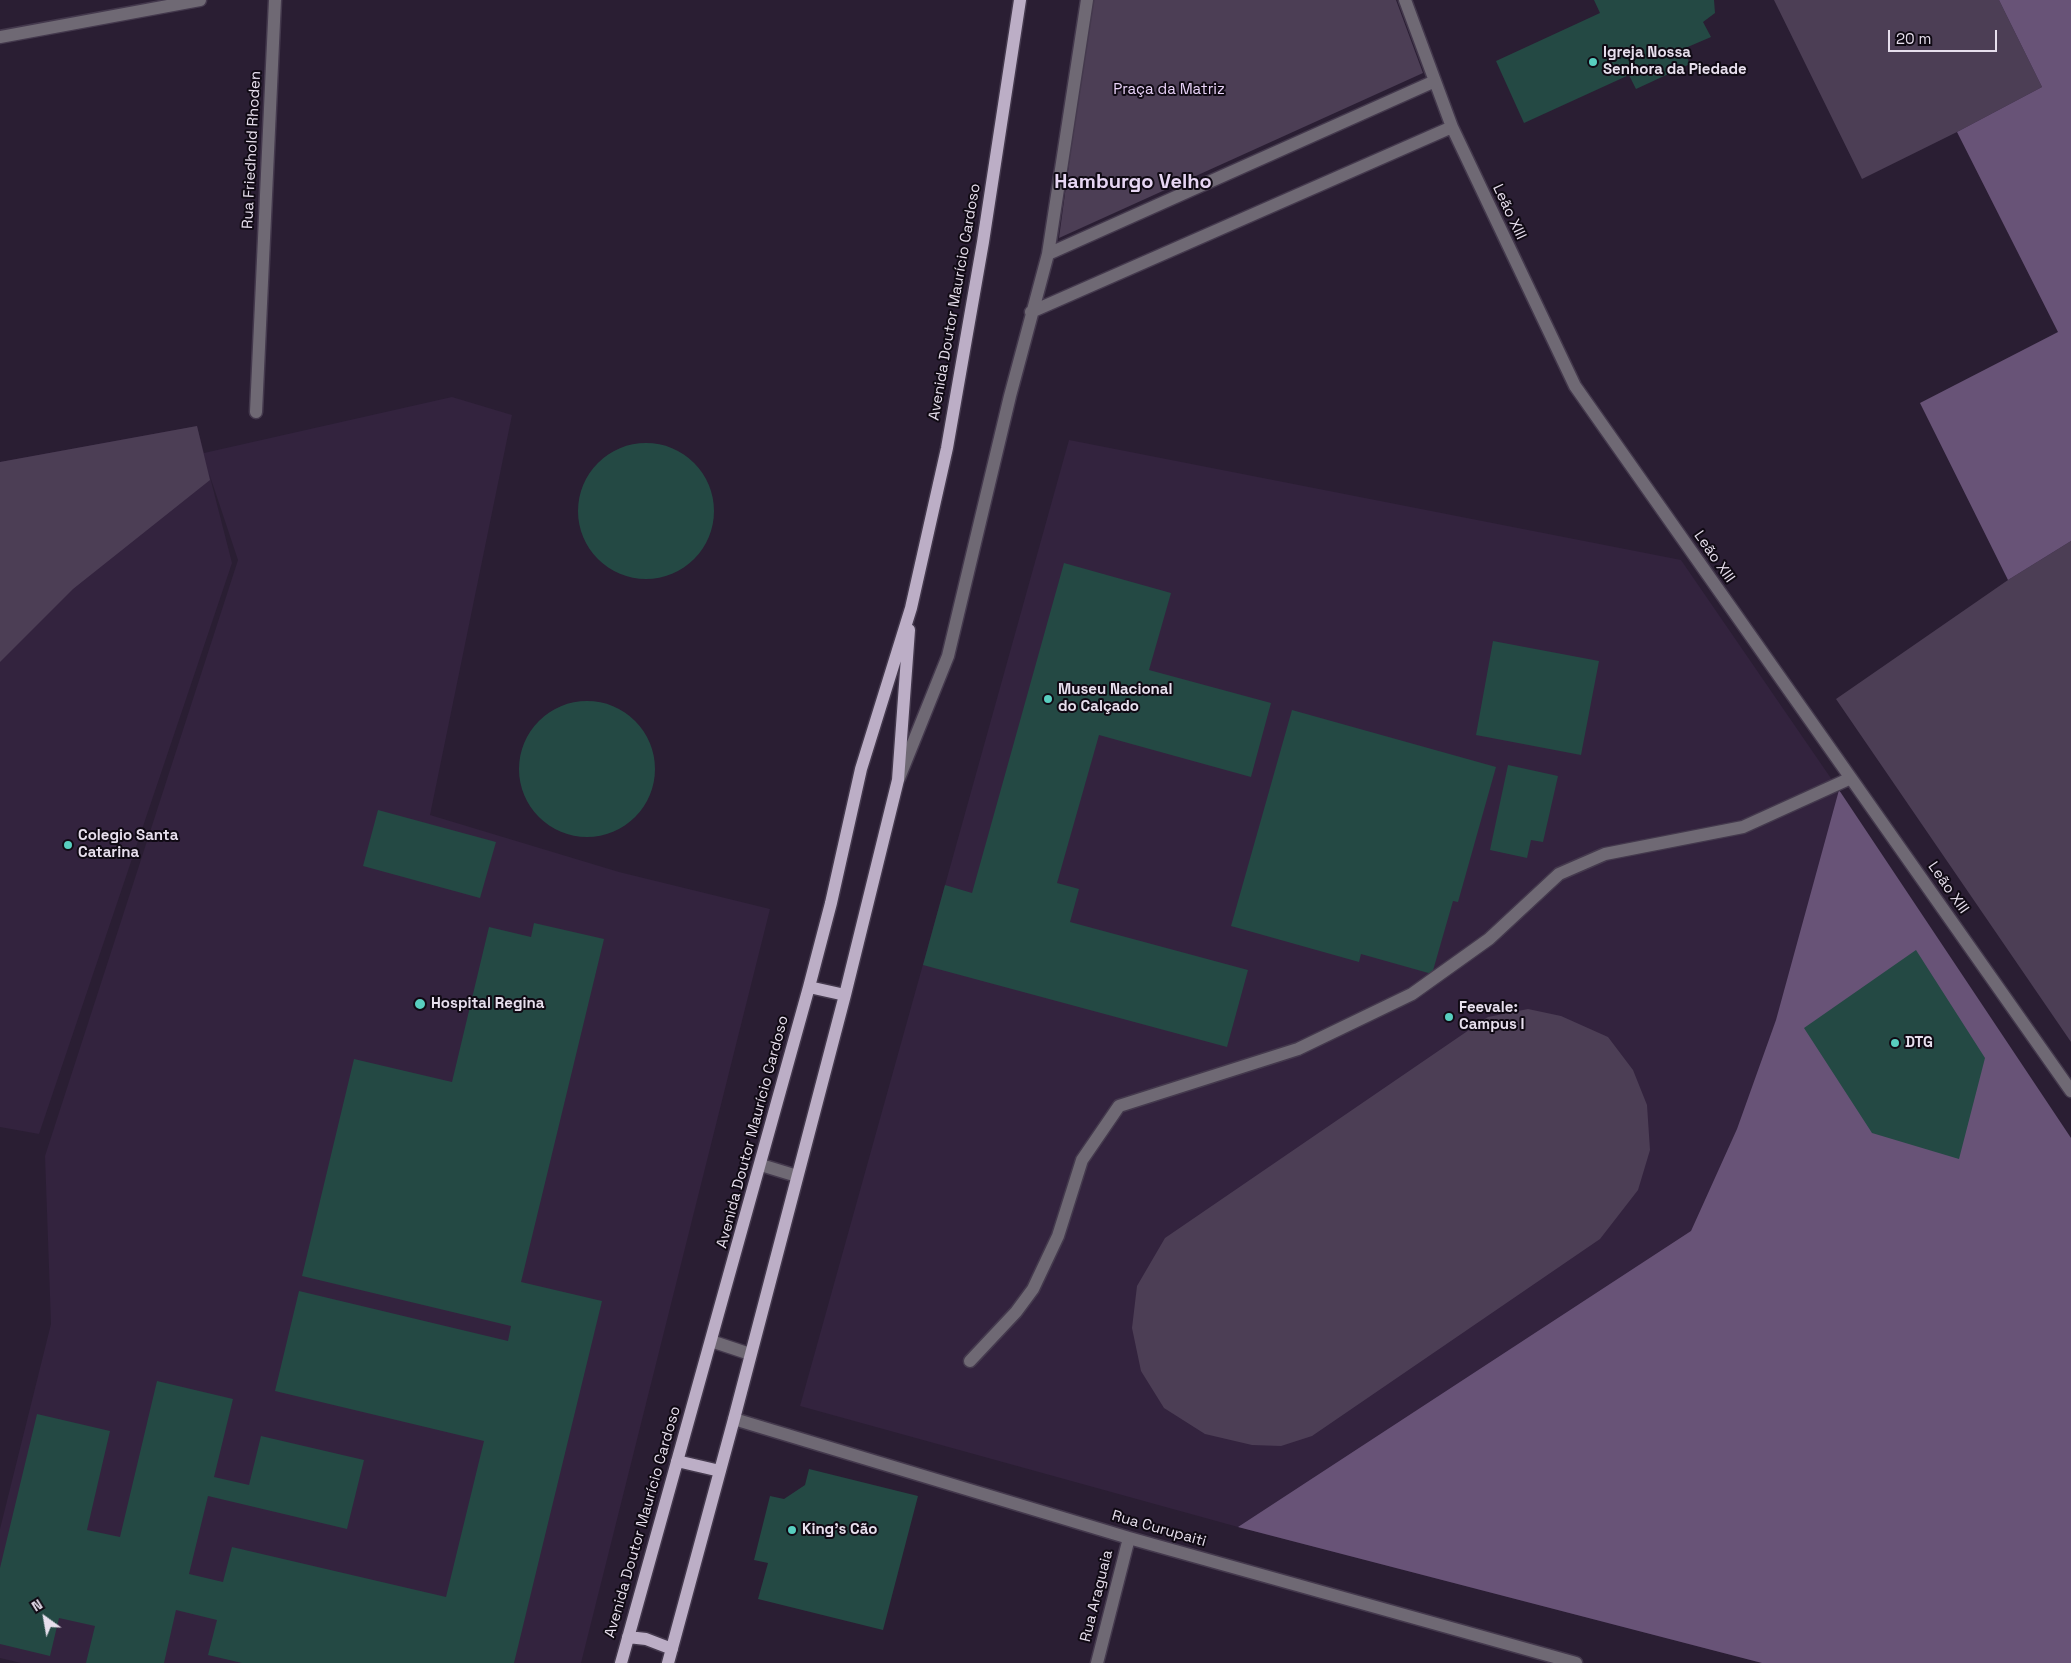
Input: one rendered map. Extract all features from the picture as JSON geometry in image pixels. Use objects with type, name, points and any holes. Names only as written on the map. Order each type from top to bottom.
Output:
[{"type":"main road","name":"Avenida Doutor Maurício Cardoso","points":[[621,1663],[809,987],[831,903],[861,769],[911,608],[947,448],[983,242],[1020,0]]},
{"type":"main road","name":"Avenida Doutor Maurício Cardoso","points":[[668,1663],[845,995],[898,780],[911,608]]},
{"type":"main road","points":[[809,987],[845,995]]},
{"type":"main road","points":[[677,1461],[720,1471]]},
{"type":"main road","points":[[628,1637],[646,1639],[672,1649]]},
{"type":"street","points":[[0,37],[200,0]]},
{"type":"street","name":"Rua Friedhold Rhoden","points":[[256,412],[275,0]]},
{"type":"street","points":[[898,780],[948,656],[1031,312],[1048,254],[1087,0]]},
{"type":"street","name":"Leão XIII","points":[[1405,0],[1452,127],[1575,386],[2071,1090]]},
{"type":"street","points":[[1048,254],[1435,81]]},
{"type":"street","points":[[1031,312],[1452,127]]},
{"type":"street","points":[[970,1360],[1016,1312],[1034,1289],[1058,1236],[1082,1160],[1119,1106],[1298,1049],[1412,994],[1489,939],[1559,874],[1605,854],[1743,827],[1850,778]]},
{"type":"street","points":[[761,1165],[797,1176]]},
{"type":"street","points":[[711,1341],[750,1354]]},
{"type":"street","name":"Rua Curupaiti","points":[[734,1419],[1129,1538],[1571,1662]]},
{"type":"street","name":"Rua Araguaia","points":[[1097,1663],[1129,1538]]},
{"type":"shaded area","points":[[1999,0],[2071,0],[2071,541],[2008,580],[1920,403],[2058,332],[1957,132],[2042,87]]},
{"type":"shaded area","name":"Hospital Regina","points":[[452,397],[512,415],[430,815],[619,872],[770,909],[581,1663],[21,1663],[0,1658],[0,1529],[51,1324],[45,1156],[238,560],[209,473],[232,563],[39,1134],[0,1127],[0,462],[197,426],[204,453]]},
{"type":"shaded area","name":"Feevale: Campus I","points":[[1069,440],[1681,560],[1839,790],[2071,1138],[2071,1663],[1762,1663],[1238,1527],[800,1406]]},
{"type":"shaded area","points":[[1839,790],[2071,1138],[2071,1663],[1762,1663],[1238,1527],[1691,1231],[1737,1129],[1776,1020]]},
{"type":"green space","name":"Praça da Matriz","points":[[1091,0],[1396,0],[1423,73],[1059,238]]},
{"type":"green space","points":[[1774,0],[1999,0],[2042,87],[1862,179]]},
{"type":"green space","points":[[197,426],[210,480],[73,589],[0,662],[0,462]]},
{"type":"green space","points":[[2071,541],[2071,1042],[1836,699],[2008,580]]},
{"type":"green space","points":[[1528,1009],[1561,1016],[1608,1037],[1633,1070],[1647,1105],[1650,1150],[1638,1190],[1600,1239],[1312,1436],[1281,1446],[1252,1445],[1205,1434],[1164,1408],[1141,1371],[1132,1328],[1137,1286],[1165,1238],[1488,1017]]},
{"type":"building","name":"Igreja Nossa Senhora da Piedade","points":[[1594,0],[1714,0],[1715,13],[1703,22],[1711,37],[1683,49],[1690,64],[1636,89],[1629,75],[1524,123],[1496,61],[1600,13]]},
{"type":"building","points":[[646,443],[672,448],[684,454],[694,463],[703,473],[709,485],[714,511],[709,537],[703,549],[694,559],[684,568],[672,574],[646,579],[620,574],[608,568],[598,559],[589,549],[583,537],[578,511],[583,485],[589,473],[598,463],[608,454],[620,448]]},
{"type":"building","points":[[1064,563],[1171,593],[1149,670],[1271,703],[1251,777],[1099,735],[1057,883],[1079,889],[1070,922],[1248,970],[1227,1047],[923,965],[945,885],[972,893]]},
{"type":"building","points":[[1493,641],[1599,661],[1581,755],[1476,735]]},
{"type":"building","points":[[587,701],[613,706],[625,712],[635,721],[644,731],[650,743],[655,769],[650,795],[644,807],[635,817],[625,826],[613,832],[587,837],[561,832],[549,826],[539,817],[530,807],[524,795],[519,769],[524,743],[530,731],[539,721],[549,712],[561,706]]},
{"type":"building","points":[[1292,710],[1496,767],[1458,902],[1453,901],[1432,974],[1361,954],[1359,962],[1231,926]]},
{"type":"building","points":[[1508,765],[1558,776],[1543,842],[1531,840],[1527,858],[1490,850]]},
{"type":"building","points":[[378,810],[496,842],[480,898],[363,866]]},
{"type":"building","points":[[534,923],[604,939],[521,1282],[602,1301],[514,1663],[242,1663],[208,1655],[217,1620],[176,1610],[164,1663],[86,1663],[95,1626],[59,1618],[50,1656],[0,1644],[0,1568],[37,1414],[110,1431],[87,1530],[120,1537],[157,1381],[233,1399],[214,1477],[249,1485],[261,1436],[364,1460],[347,1529],[208,1496],[189,1574],[223,1582],[232,1547],[446,1597],[484,1441],[275,1391],[299,1291],[508,1341],[511,1326],[302,1276],[354,1059],[452,1082],[489,927],[531,937]]},
{"type":"building","name":"DTG","points":[[1916,950],[1985,1058],[1959,1159],[1872,1133],[1804,1028]]},
{"type":"building","points":[[809,1469],[918,1496],[883,1630],[758,1599],[768,1563],[754,1560],[770,1496],[784,1499],[805,1485]]},
{"type":"place","name":"Igreja Nossa Senhora da Piedade","points":[[1593,62]]},
{"type":"place","name":"Museu Nacional do Calçado","points":[[1048,699]]},
{"type":"place","name":"Colegio Santa Catarina","points":[[68,845]]},
{"type":"place","name":"Hospital Regina","points":[[420,1004]]},
{"type":"place","name":"Feevale: Campus I","points":[[1449,1017]]},
{"type":"place","name":"DTG","points":[[1895,1043]]},
{"type":"place","name":"King's Cão","points":[[792,1530]]},
{"type":"district","name":"Hamburgo Velho","points":[[1133,183]]}]
